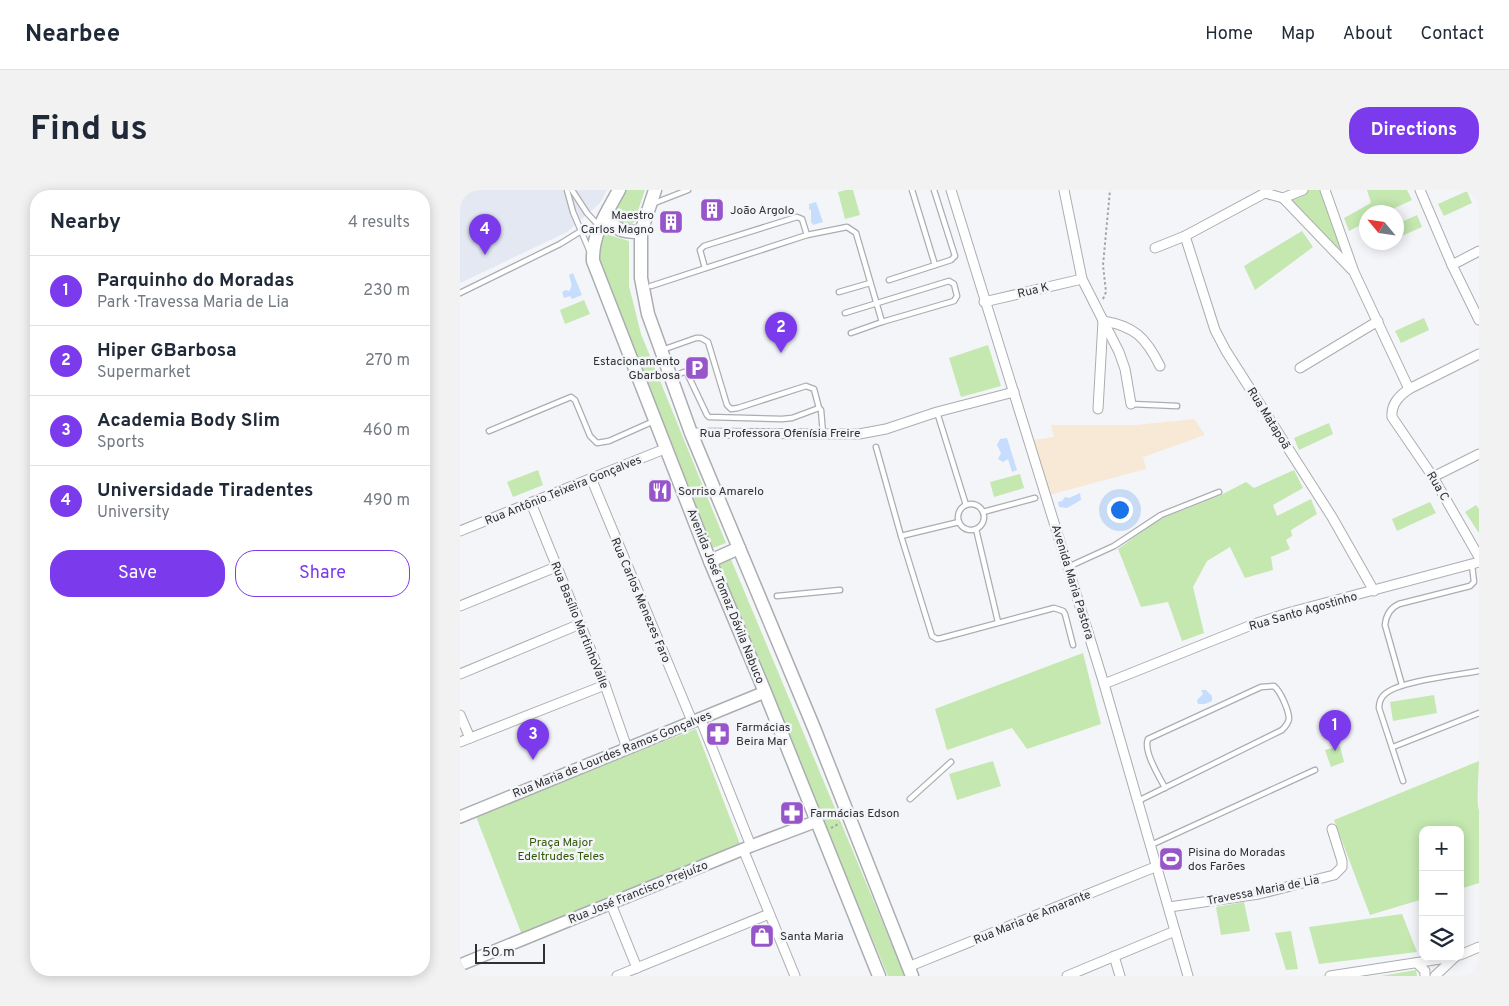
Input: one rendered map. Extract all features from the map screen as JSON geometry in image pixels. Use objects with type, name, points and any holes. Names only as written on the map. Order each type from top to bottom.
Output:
[{"type":"main road","name":"Avenida José Tomaz Dávila Nabuco","points":[[619,190],[599,227],[593,250],[593,261],[710,561],[880,976]]},
{"type":"main road","points":[[656,190],[641,232],[641,278],[647,287],[648,314],[691,433],[850,818],[910,971]]},
{"type":"main road","points":[[606,214],[612,225],[618,229],[626,232],[641,232]]},
{"type":"main road","points":[[710,561],[739,548]]},
{"type":"street","name":"Avenida Maria Pastora","points":[[951,190],[984,302],[1014,392],[1104,684],[1155,867],[1169,907],[1188,976]]},
{"type":"street","points":[[1064,190],[1082,279],[1125,369],[1132,404]]},
{"type":"street","points":[[1283,198],[1303,190]]},
{"type":"street","points":[[1325,190],[1354,272],[1409,389],[1479,354]]},
{"type":"street","points":[[1420,190],[1452,265],[1479,320]]},
{"type":"street","points":[[1155,248],[1185,236],[1264,191],[1283,198],[1354,272]]},
{"type":"street","name":"Rua Matapoã","points":[[1185,236],[1215,330],[1226,351],[1332,517],[1374,591]]},
{"type":"street","points":[[1452,265],[1479,251]]},
{"type":"street","name":"Rua K","points":[[984,302],[1082,279]]},
{"type":"street","points":[[1103,321],[1122,324],[1138,334],[1154,354],[1160,366]]},
{"type":"street","points":[[1098,409],[1103,321]]},
{"type":"street","points":[[1300,368],[1378,321]]},
{"type":"street","name":"Rua C","points":[[1409,389],[1395,401],[1391,410],[1392,417],[1433,477],[1479,557]]},
{"type":"street","name":"Rua Professora Ofenísia Freire","points":[[691,433],[859,434],[886,429],[937,412],[1014,392]]},
{"type":"street","name":"Rua Antônio Teixeira Gonçalves","points":[[460,532],[667,448]]},
{"type":"street","points":[[1433,477],[1479,454]]},
{"type":"street","name":"Rua Carlos Menezes Faro","points":[[591,478],[696,720],[747,847],[769,914],[794,976]]},
{"type":"street","name":"Rua Basílio MartinhoValle","points":[[530,503],[605,685],[627,748]]},
{"type":"street","name":"Rua Santo Agostinho","points":[[1104,684],[1254,624],[1291,612],[1476,564]]},
{"type":"street","points":[[460,606],[556,567]]},
{"type":"street","points":[[460,674],[580,624]]},
{"type":"street","points":[[460,742],[605,685]]},
{"type":"street","name":"Rua Maria de Lourdes Ramos Gonçalves","points":[[460,817],[765,692]]},
{"type":"street","points":[[460,715],[470,738]]},
{"type":"street","name":"Rua José Francisco Prejuízo","points":[[460,965],[747,847],[820,827]]},
{"type":"street","name":"Travessa Maria de Lia","points":[[1169,907],[1259,894],[1334,875],[1342,867],[1342,861],[1332,829]]},
{"type":"street","name":"Rua Maria de Amarante","points":[[910,971],[1155,867]]},
{"type":"street","points":[[611,904],[637,968]]},
{"type":"street","points":[[617,976],[769,914]]},
{"type":"street","points":[[1067,976],[1175,931]]},
{"type":"street","points":[[1464,953],[1479,947]]},
{"type":"street","points":[[1114,956],[1120,976]]},
{"type":"street","points":[[1330,976],[1429,961]]},
{"type":"street","points":[[1435,976],[1450,961]]},
{"type":"street","points":[[1417,963],[1425,971],[1425,976]]},
{"type":"lane","points":[[566,190],[593,261]]},
{"type":"lane","points":[[572,190],[599,227]]},
{"type":"lane","points":[[649,206],[688,190]]},
{"type":"lane","points":[[912,190],[935,265]]},
{"type":"lane","points":[[889,280],[951,260],[955,253],[934,190]]},
{"type":"lane","points":[[706,268],[701,248],[713,243],[797,217],[802,219],[807,235]]},
{"type":"lane","points":[[647,287],[807,235],[847,227],[856,233],[882,322]]},
{"type":"lane","points":[[460,292],[560,244],[582,231]]},
{"type":"lane","points":[[845,313],[949,281],[954,284],[957,296],[954,301],[850,332]]},
{"type":"lane","points":[[839,292],[870,282]]},
{"type":"lane","points":[[661,350],[696,338],[701,338],[708,342],[727,405],[731,409],[806,386],[814,389],[821,410],[823,434]]},
{"type":"lane","points":[[671,378],[684,372],[687,373],[706,415],[710,417],[792,418],[819,408]]},
{"type":"lane","points":[[489,430],[571,397],[575,400],[590,436],[596,443],[602,444],[655,421]]},
{"type":"lane","points":[[1132,404],[1177,406]]},
{"type":"lane","points":[[937,412],[966,506]]},
{"type":"lane","points":[[876,447],[932,636],[937,639],[942,638],[998,622],[1059,608],[1065,614],[1073,645]]},
{"type":"lane","points":[[1068,567],[1114,546],[1161,516],[1219,492]]},
{"type":"lane","points":[[983,512],[1035,498]]},
{"type":"lane","points":[[976,505],[983,512],[983,522],[976,529],[966,529],[959,522],[959,513],[966,506],[976,505]]},
{"type":"lane","points":[[901,536],[959,522]]},
{"type":"lane","points":[[976,529],[998,622]]},
{"type":"lane","points":[[1402,685],[1385,625],[1388,612],[1399,604],[1470,586],[1474,582],[1476,564]]},
{"type":"lane","points":[[777,596],[840,590]]},
{"type":"lane","points":[[1403,781],[1379,708],[1379,702],[1386,692],[1402,685],[1479,671]]},
{"type":"lane","points":[[1138,801],[1165,788],[1282,730],[1289,719],[1279,690],[1274,686],[1262,687],[1148,739],[1146,744],[1147,750],[1165,788]]},
{"type":"lane","points":[[1392,747],[1479,713]]},
{"type":"lane","points":[[910,799],[951,762]]},
{"type":"lane","points":[[1149,845],[1315,770]]},
{"type":"path","points":[[1095,305],[1104,298],[1106,292],[1103,265],[1110,190]]},
{"type":"path","points":[[820,827],[850,818]]},
{"type":"shaded area","points":[[460,190],[607,190],[600,203],[567,232],[460,283]]},
{"type":"shaded area","points":[[1194,419],[1205,435],[1143,457],[1146,469],[1049,495],[1034,440],[1054,437],[1051,425],[1136,425]]},
{"type":"green space","points":[[626,190],[645,190],[634,222],[628,228],[618,225],[613,215]]},
{"type":"green space","points":[[853,190],[860,215],[845,219],[838,192]]},
{"type":"green space","points":[[1294,190],[1321,190],[1351,271],[1277,195]]},
{"type":"green space","points":[[1367,190],[1407,190],[1412,200],[1401,205],[1367,205],[1371,203]]},
{"type":"green space","points":[[1467,191],[1472,203],[1444,216],[1438,204]]},
{"type":"green space","points":[[1359,210],[1359,226],[1349,231],[1344,218]]},
{"type":"green space","points":[[1417,215],[1422,227],[1404,235],[1404,221]]},
{"type":"green space","points":[[1302,231],[1313,247],[1255,290],[1244,266]]},
{"type":"green space","points":[[603,233],[629,241],[629,286],[641,334],[726,543],[710,549],[613,308],[597,252]]},
{"type":"green space","points":[[584,300],[590,314],[565,324],[560,310]]},
{"type":"green space","points":[[1424,318],[1429,330],[1401,343],[1395,331]]},
{"type":"green space","points":[[988,345],[1001,386],[961,397],[949,358]]},
{"type":"green space","points":[[1329,423],[1333,434],[1299,450],[1294,438]]},
{"type":"green space","points":[[538,470],[543,485],[513,497],[507,482]]},
{"type":"green space","points":[[1294,470],[1303,488],[1273,505],[1277,516],[1311,499],[1317,514],[1291,530],[1292,536],[1286,540],[1290,549],[1271,557],[1273,570],[1245,578],[1230,547],[1207,561],[1193,587],[1204,633],[1182,641],[1168,602],[1141,607],[1118,549],[1158,520],[1219,496],[1246,482],[1254,488]]},
{"type":"green space","points":[[1020,474],[1024,488],[994,497],[990,482]]},
{"type":"green space","points":[[1430,502],[1436,513],[1397,531],[1392,519]]},
{"type":"green space","points":[[1476,505],[1479,509],[1479,533],[1465,512]]},
{"type":"green space","points":[[730,557],[905,976],[888,976],[715,564]]},
{"type":"green space","points":[[1083,653],[1101,724],[1027,749],[1012,728],[947,750],[935,709]]},
{"type":"green space","points":[[1434,695],[1437,713],[1393,721],[1390,702]]},
{"type":"green space","points":[[1333,725],[1338,741],[1332,743],[1327,728]]},
{"type":"green space","name":"Praça Major Edeltrudes Teles","points":[[696,729],[740,844],[522,935],[475,814]]},
{"type":"green space","points":[[1340,746],[1344,762],[1331,767],[1325,750]]},
{"type":"green space","points":[[993,761],[1001,786],[957,800],[949,774]]},
{"type":"green space","points":[[1479,761],[1479,883],[1464,888],[1464,826],[1419,826],[1419,900],[1370,915],[1334,820]]},
{"type":"green space","points":[[1244,902],[1250,931],[1221,935],[1216,907]]},
{"type":"green space","points":[[1402,914],[1417,952],[1319,964],[1309,927]]},
{"type":"green space","points":[[1291,931],[1298,969],[1286,970],[1275,933]]},
{"type":"green space","points":[[1416,970],[1417,976],[1381,976]]},
{"type":"water","points":[[816,202],[823,222],[813,225],[809,204]]},
{"type":"water","points":[[573,273],[582,295],[572,299],[570,296],[564,298],[562,292],[569,291],[571,285],[569,275]]},
{"type":"water","points":[[1007,438],[1017,470],[1012,472],[1008,459],[1003,462],[998,459],[1001,453],[997,445],[1000,439]]},
{"type":"water","points":[[1080,493],[1081,500],[1067,508],[1059,507],[1058,502],[1062,501],[1065,497],[1069,498]]},
{"type":"water","points":[[1201,690],[1206,690],[1212,696],[1212,701],[1198,704],[1197,700],[1203,694]]},
{"type":"place","name":"João Argolo","points":[[712,210]]},
{"type":"place","name":"Maestro Carlos Magno","points":[[671,222]]},
{"type":"place","name":"Universidade Tiradentes","points":[[485,255]]},
{"type":"place","name":"Hiper GBarbosa","points":[[781,353]]},
{"type":"place","name":"Estacionamento Gbarbosa","points":[[697,368]]},
{"type":"place","name":"Sorriso Amarelo","points":[[660,491]]},
{"type":"place","name":"Farmácias Beira Mar","points":[[718,734]]},
{"type":"place","name":"Parquinho do Moradas","points":[[1335,751]]},
{"type":"place","name":"Academia Body Slim","points":[[533,760]]},
{"type":"place","name":"Farmácias Edson","points":[[792,813]]},
{"type":"place","name":"Pisina do Moradas dos Farões","points":[[1171,859]]},
{"type":"place","name":"Santa Maria","points":[[762,936]]}]
